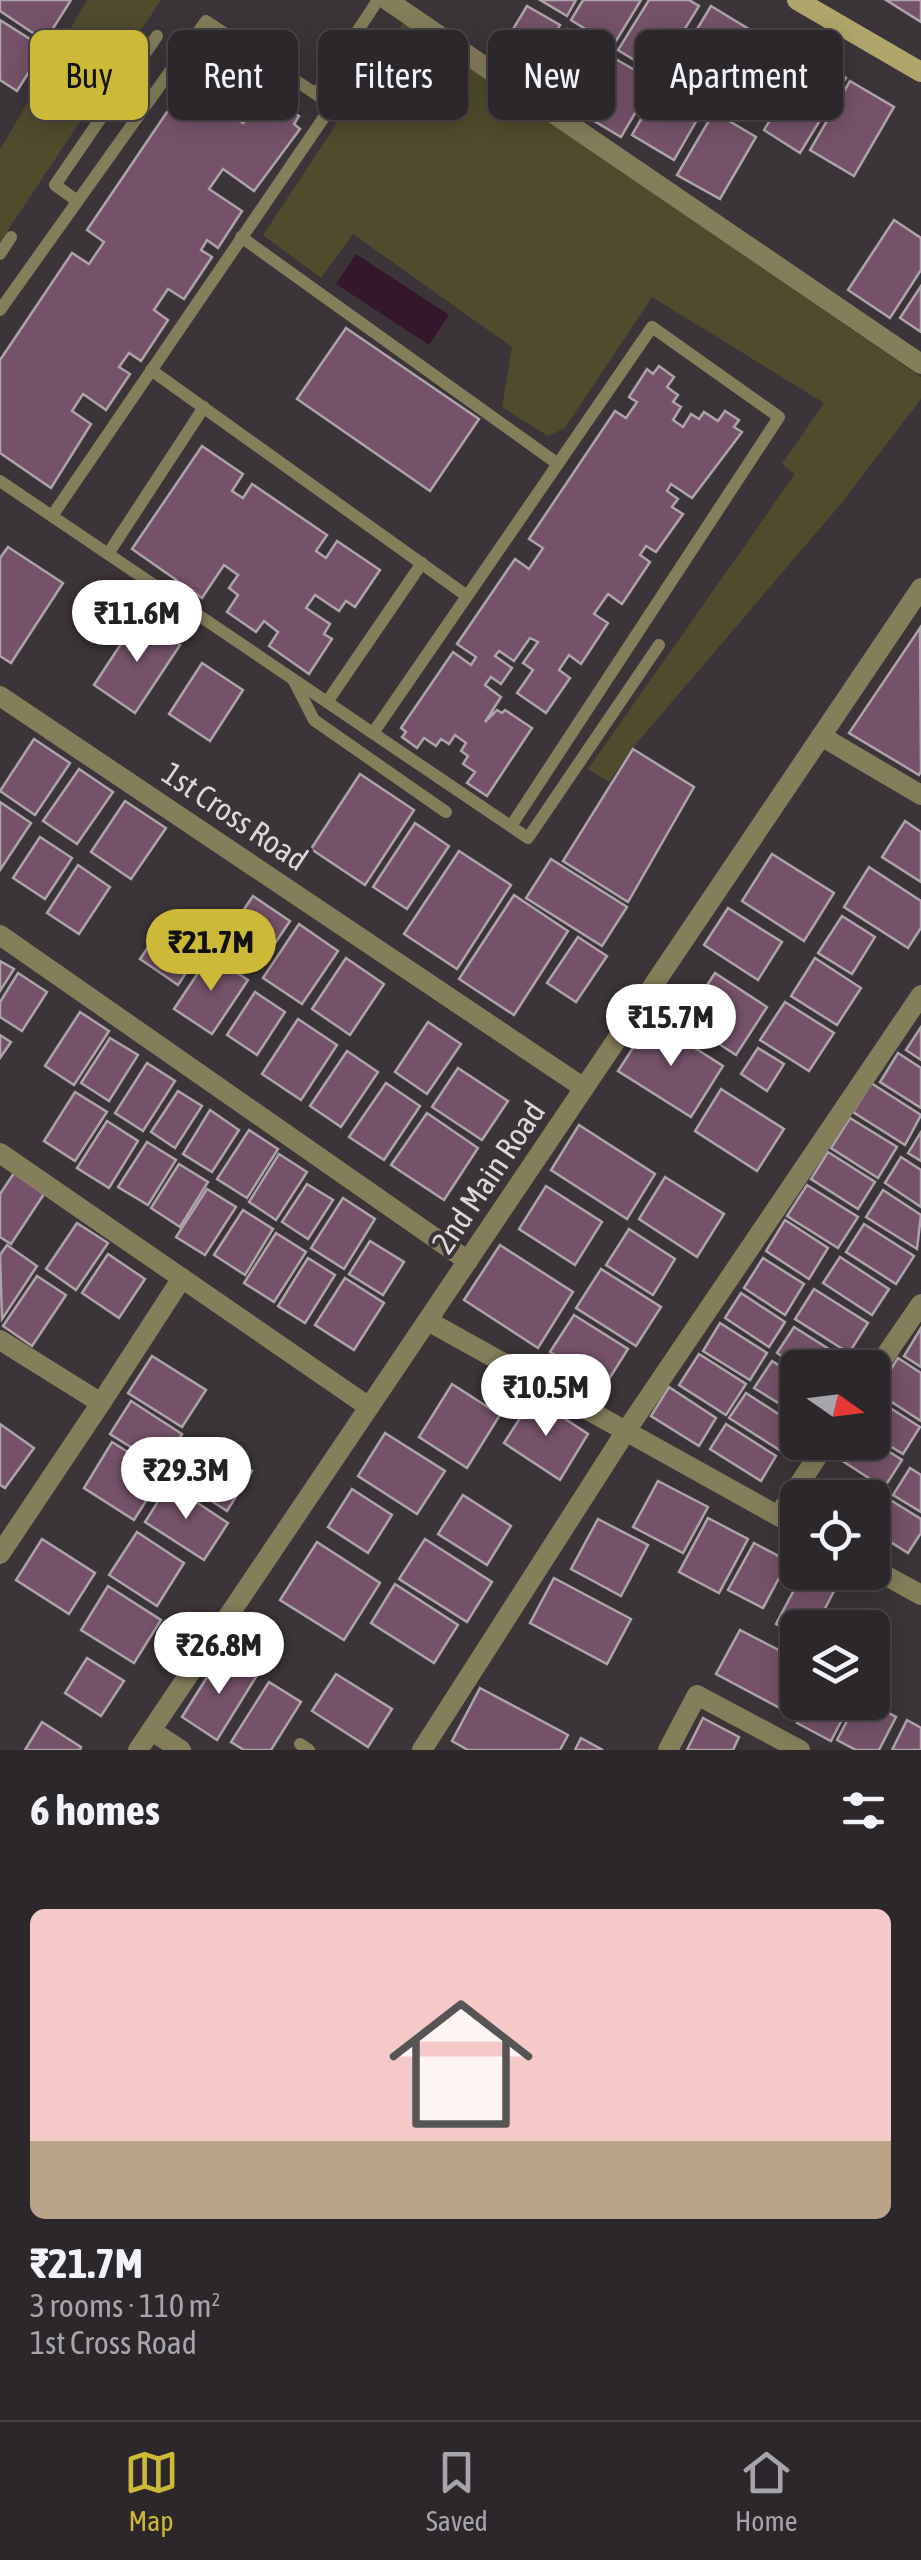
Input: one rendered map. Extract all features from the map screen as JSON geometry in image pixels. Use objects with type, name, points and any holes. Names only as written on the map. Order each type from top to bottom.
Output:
[{"type":"main road","points":[[797,0],[921,72]]},
{"type":"street","points":[[386,0],[921,364]]},
{"type":"street","name":"2nd Main Road","points":[[138,1750],[920,591]]},
{"type":"street","name":"1st Cross Road","points":[[0,696],[584,1088]]},
{"type":"street","points":[[821,736],[921,795]]},
{"type":"street","points":[[0,936],[468,1261]]},
{"type":"street","points":[[422,1750],[626,1432],[921,995]]},
{"type":"street","points":[[0,1153],[369,1407]]},
{"type":"street","points":[[0,1554],[182,1278]]},
{"type":"street","points":[[889,1350],[921,1304]]},
{"type":"street","points":[[428,1321],[778,1516],[815,1460]]},
{"type":"street","points":[[0,1340],[102,1403]]},
{"type":"street","points":[[890,1578],[921,1595]]},
{"type":"street","points":[[668,1750],[697,1695],[800,1750]]},
{"type":"street","points":[[152,1731],[181,1750]]},
{"type":"lane","points":[[316,94],[378,0]]},
{"type":"lane","points":[[0,310],[206,22],[332,106],[52,516]]},
{"type":"lane","points":[[76,200],[54,185],[157,36]]},
{"type":"lane","points":[[241,236],[558,464]]},
{"type":"lane","points":[[0,254],[12,237]]},
{"type":"lane","points":[[373,733],[652,327],[779,416],[510,826]]},
{"type":"lane","points":[[151,370],[467,596]]},
{"type":"lane","points":[[108,554],[204,408]]},
{"type":"lane","points":[[0,481],[528,838],[660,645]]},
{"type":"lane","points":[[326,702],[422,563]]},
{"type":"lane","points":[[293,679],[314,720],[446,812]]},
{"type":"shaded area","points":[[87,0],[161,0],[141,30],[70,30]]},
{"type":"shaded area","points":[[404,22],[416,30],[399,30]]},
{"type":"shaded area","points":[[468,66],[488,80],[488,120],[547,120],[921,377],[921,399],[840,505],[635,745],[609,782],[588,769],[795,474],[782,464],[824,403],[652,297],[565,428],[548,436],[502,407],[512,347],[353,234],[321,278],[263,235],[339,120],[468,120]]},
{"type":"shaded area","points":[[30,98],[30,120],[81,120],[0,242],[0,150]]},
{"type":"shaded area","points":[[356,254],[449,315],[429,345],[336,284]]},
{"type":"building","points":[[0,0],[71,0],[52,30],[30,31],[0,11]]},
{"type":"building","points":[[540,0],[576,0],[567,16]]},
{"type":"building","points":[[583,0],[641,0],[615,43],[615,30],[587,30],[571,20]]},
{"type":"building","points":[[649,0],[689,0],[699,6],[684,30],[635,30],[635,60],[618,50]]},
{"type":"building","points":[[886,0],[921,0],[921,22]]},
{"type":"building","points":[[527,6],[560,25],[557,30],[512,30]]},
{"type":"building","points":[[711,6],[750,30],[696,30]]},
{"type":"building","points":[[0,20],[30,39],[30,70],[17,91],[0,80]]},
{"type":"building","points":[[615,59],[635,70],[635,113],[621,137],[592,120],[615,120]]},
{"type":"building","points":[[850,81],[894,107],[854,176],[810,150],[827,120],[843,120],[843,93]]},
{"type":"building","points":[[168,111],[168,120],[296,120],[294,124],[300,129],[254,191],[223,169],[209,189],[242,211],[218,248],[207,240],[201,250],[212,257],[184,299],[168,289],[154,310],[168,320],[141,361],[129,353],[119,367],[130,374],[106,410],[83,394],[72,411],[91,424],[51,488],[0,453],[0,360],[72,253],[89,264],[104,242],[87,230]]},
{"type":"building","points":[[641,120],[697,120],[674,160],[632,135]]},
{"type":"building","points":[[709,120],[727,120],[756,137],[720,199],[677,175]]},
{"type":"building","points":[[770,120],[820,120],[800,153],[764,130]]},
{"type":"building","points":[[894,220],[921,238],[921,270],[890,318],[848,290]]},
{"type":"building","points":[[921,286],[921,332],[900,318]]},
{"type":"building","points":[[346,328],[479,419],[430,491],[297,399]]},
{"type":"building","points":[[659,366],[674,377],[667,387],[678,395],[673,402],[681,407],[673,420],[683,427],[691,414],[699,419],[704,412],[718,421],[725,411],[739,420],[734,427],[742,432],[692,498],[671,484],[667,491],[678,499],[672,507],[683,514],[656,552],[646,546],[640,555],[650,562],[622,604],[608,594],[594,614],[608,623],[581,664],[569,655],[559,670],[570,678],[546,713],[517,693],[533,670],[523,663],[538,642],[530,638],[514,661],[499,651],[495,656],[512,668],[501,684],[491,677],[485,685],[501,697],[485,722],[497,710],[505,710],[532,728],[487,796],[467,783],[475,772],[463,764],[468,756],[461,751],[466,743],[455,735],[449,744],[441,739],[436,746],[424,738],[417,748],[402,737],[406,732],[401,728],[453,652],[471,665],[476,657],[457,644],[515,559],[529,569],[543,548],[529,539],[615,411],[626,418],[637,402],[629,397],[647,369],[653,374]]},
{"type":"building","points":[[202,446],[243,474],[232,491],[243,498],[252,484],[327,535],[316,551],[326,558],[337,541],[380,570],[355,607],[346,601],[339,611],[315,595],[306,608],[330,624],[324,634],[332,639],[309,674],[269,646],[278,632],[264,621],[256,632],[227,612],[238,595],[229,588],[238,575],[224,565],[202,598],[132,549]]},
{"type":"building","points":[[8,547],[63,583],[11,663],[0,656],[0,558]]},
{"type":"building","points":[[138,618],[180,645],[135,713],[94,685]]},
{"type":"building","points":[[920,628],[921,771],[919,775],[849,733]]},
{"type":"building","points":[[202,663],[243,690],[210,741],[169,714]]},
{"type":"building","points":[[34,739],[70,763],[35,815],[0,791]]},
{"type":"building","points":[[633,749],[694,787],[628,902],[563,861]]},
{"type":"building","points":[[79,769],[113,792],[77,844],[43,821]]},
{"type":"building","points":[[360,774],[414,810],[365,885],[311,849]]},
{"type":"building","points":[[125,801],[166,828],[131,879],[91,852]]},
{"type":"building","points":[[0,802],[31,823],[0,870]]},
{"type":"building","points":[[905,821],[921,832],[921,882],[882,857]]},
{"type":"building","points":[[415,823],[449,846],[407,909],[373,887]]},
{"type":"building","points":[[40,837],[72,858],[45,899],[13,878]]},
{"type":"building","points":[[459,851],[511,885],[457,969],[404,934]]},
{"type":"building","points":[[772,854],[834,893],[804,941],[742,901]]},
{"type":"building","points":[[551,859],[627,907],[602,946],[526,898]]},
{"type":"building","points":[[78,865],[110,887],[79,934],[47,913]]},
{"type":"building","points":[[869,867],[921,901],[921,928],[908,948],[844,907]]},
{"type":"building","points":[[514,895],[568,931],[514,1015],[459,979]]},
{"type":"building","points":[[253,896],[290,921],[257,970],[219,946]]},
{"type":"building","points":[[728,908],[782,942],[758,980],[704,945]]},
{"type":"building","points":[[842,916],[875,937],[852,974],[818,953]]},
{"type":"building","points":[[167,920],[204,946],[178,985],[140,959]]},
{"type":"building","points":[[299,924],[338,951],[302,1004],[263,978]]},
{"type":"building","points":[[578,937],[607,956],[576,1002],[547,983]]},
{"type":"building","points":[[210,955],[248,980],[212,1034],[174,1009]]},
{"type":"building","points":[[346,958],[384,984],[350,1035],[312,1009]]},
{"type":"building","points":[[815,958],[861,988],[837,1025],[791,996]]},
{"type":"building","points":[[0,961],[14,969],[0,991]]},
{"type":"building","points":[[18,973],[47,992],[22,1031],[0,1017],[0,1002]]},
{"type":"building","points":[[715,973],[767,1007],[736,1055],[684,1021]]},
{"type":"building","points":[[255,992],[285,1012],[257,1055],[227,1035]]},
{"type":"building","points":[[785,1002],[834,1033],[809,1071],[760,1040]]},
{"type":"building","points":[[80,1012],[109,1031],[74,1085],[45,1066]]},
{"type":"building","points":[[298,1019],[337,1045],[301,1100],[262,1074]]},
{"type":"building","points":[[651,1020],[723,1066],[691,1117],[618,1071]]},
{"type":"building","points":[[428,1022],[461,1044],[427,1094],[395,1072]]},
{"type":"building","points":[[921,1027],[921,1060],[906,1050]]},
{"type":"building","points":[[0,1035],[11,1042],[0,1058]]},
{"type":"building","points":[[110,1038],[138,1055],[109,1101],[81,1083]]},
{"type":"building","points":[[758,1048],[784,1064],[767,1091],[741,1074]]},
{"type":"building","points":[[347,1051],[378,1072],[341,1127],[310,1106]]},
{"type":"building","points":[[898,1053],[921,1068],[921,1108],[880,1082]]},
{"type":"building","points":[[147,1063],[175,1081],[143,1131],[115,1113]]},
{"type":"building","points":[[458,1068],[508,1101],[482,1140],[432,1107]]},
{"type":"building","points":[[386,1083],[420,1106],[384,1160],[349,1137]]},
{"type":"building","points":[[871,1083],[921,1115],[905,1145],[853,1112]]},
{"type":"building","points":[[721,1089],[784,1129],[757,1171],[695,1131]]},
{"type":"building","points":[[178,1091],[202,1106],[175,1148],[151,1132]]},
{"type":"building","points":[[75,1092],[107,1112],[75,1161],[44,1141]]},
{"type":"building","points":[[210,1110],[239,1130],[212,1172],[183,1154]]},
{"type":"building","points":[[427,1113],[478,1148],[444,1200],[391,1165]]},
{"type":"building","points":[[850,1118],[897,1147],[878,1178],[831,1148]]},
{"type":"building","points":[[107,1121],[138,1141],[109,1188],[77,1168]]},
{"type":"building","points":[[579,1125],[655,1174],[627,1219],[551,1170]]},
{"type":"building","points":[[249,1130],[278,1149],[247,1198],[217,1179]]},
{"type":"building","points":[[921,1132],[921,1161],[908,1153]]},
{"type":"building","points":[[147,1142],[176,1160],[148,1205],[118,1187]]},
{"type":"building","points":[[828,1152],[875,1182],[858,1209],[811,1179]]},
{"type":"building","points":[[279,1154],[307,1172],[276,1220],[249,1202]]},
{"type":"building","points":[[901,1157],[921,1170],[921,1207],[885,1183]]},
{"type":"building","points":[[179,1164],[208,1182],[180,1227],[151,1208]]},
{"type":"building","points":[[14,1173],[44,1194],[11,1244],[0,1237],[0,1194]]},
{"type":"building","points":[[665,1177],[724,1214],[697,1257],[639,1219]]},
{"type":"building","points":[[307,1184],[333,1200],[308,1239],[282,1222]]},
{"type":"building","points":[[807,1185],[858,1217],[838,1248],[787,1216]]},
{"type":"building","points":[[546,1186],[602,1222],[575,1265],[519,1229]]},
{"type":"building","points":[[207,1189],[236,1207],[205,1255],[176,1237]]},
{"type":"building","points":[[883,1190],[921,1215],[917,1249],[866,1217]]},
{"type":"building","points":[[343,1198],[375,1219],[344,1269],[311,1248]]},
{"type":"building","points":[[243,1210],[273,1229],[245,1275],[214,1255]]},
{"type":"building","points":[[785,1220],[828,1248],[809,1279],[766,1251]]},
{"type":"building","points":[[77,1223],[108,1243],[76,1290],[46,1269]]},
{"type":"building","points":[[864,1224],[914,1256],[896,1284],[846,1252]]},
{"type":"building","points":[[629,1229],[675,1259],[653,1295],[606,1265]]},
{"type":"building","points":[[276,1233],[306,1252],[274,1302],[244,1283]]},
{"type":"building","points":[[370,1241],[404,1262],[383,1295],[349,1274]]},
{"type":"building","points":[[7,1245],[37,1266],[2,1319],[0,1255]]},
{"type":"building","points":[[500,1245],[573,1292],[538,1348],[464,1300]]},
{"type":"building","points":[[108,1254],[145,1279],[119,1318],[82,1293]]},
{"type":"building","points":[[840,1257],[889,1289],[872,1315],[823,1283]]},
{"type":"building","points":[[308,1258],[335,1275],[305,1323],[278,1306]]},
{"type":"building","points":[[763,1258],[804,1284],[785,1315],[744,1288]]},
{"type":"building","points":[[601,1269],[661,1307],[636,1346],[576,1308]]},
{"type":"building","points":[[37,1276],[66,1295],[32,1346],[3,1326]]},
{"type":"building","points":[[345,1278],[384,1303],[354,1350],[315,1325]]},
{"type":"building","points":[[814,1289],[868,1323],[851,1350],[844,1350],[795,1319]]},
{"type":"building","points":[[741,1293],[785,1322],[769,1347],[725,1318]]},
{"type":"building","points":[[574,1315],[628,1349],[604,1387],[550,1352]]},
{"type":"building","points":[[720,1323],[767,1353],[750,1380],[703,1351]]},
{"type":"building","points":[[794,1327],[830,1350],[780,1350],[780,1355],[777,1353]]},
{"type":"building","points":[[921,1328],[921,1367],[904,1356]]},
{"type":"building","points":[[699,1354],[746,1384],[726,1415],[679,1385]]},
{"type":"building","points":[[152,1356],[206,1390],[182,1427],[128,1393]]},
{"type":"building","points":[[898,1358],[921,1373],[921,1421],[890,1401],[890,1370]]},
{"type":"building","points":[[772,1361],[780,1366],[780,1404],[754,1388]]},
{"type":"building","points":[[452,1384],[500,1415],[467,1468],[419,1437]]},
{"type":"building","points":[[669,1387],[716,1418],[699,1446],[651,1416]]},
{"type":"building","points":[[746,1393],[780,1415],[780,1450],[729,1418]]},
{"type":"building","points":[[533,1398],[588,1434],[560,1480],[504,1443]]},
{"type":"building","points":[[131,1401],[182,1434],[161,1466],[110,1434]]},
{"type":"building","points":[[890,1408],[920,1427],[903,1454],[890,1446]]},
{"type":"building","points":[[0,1424],[34,1448],[5,1488],[0,1485]]},
{"type":"building","points":[[726,1424],[776,1456],[761,1481],[710,1449]]},
{"type":"building","points":[[385,1433],[445,1471],[417,1514],[358,1476]]},
{"type":"building","points":[[205,1441],[252,1471],[227,1511],[179,1480]]},
{"type":"building","points":[[112,1442],[163,1474],[134,1520],[84,1488]]},
{"type":"building","points":[[890,1452],[902,1460],[889,1480],[872,1480],[841,1460],[890,1460]]},
{"type":"building","points":[[910,1468],[921,1475],[921,1512],[893,1495]]},
{"type":"building","points":[[658,1481],[708,1507],[683,1553],[633,1527]]},
{"type":"building","points":[[169,1484],[228,1523],[204,1560],[145,1522]]},
{"type":"building","points":[[352,1489],[392,1515],[368,1553],[328,1527]]},
{"type":"building","points":[[463,1495],[511,1526],[487,1565],[438,1534]]},
{"type":"building","points":[[892,1501],[921,1519],[921,1533],[908,1553],[890,1542]]},
{"type":"building","points":[[708,1518],[748,1539],[719,1593],[679,1572]]},
{"type":"building","points":[[598,1519],[648,1545],[621,1596],[571,1569]]},
{"type":"building","points":[[137,1532],[184,1563],[157,1606],[109,1575]]},
{"type":"building","points":[[42,1539],[95,1573],[69,1614],[16,1580]]},
{"type":"building","points":[[425,1539],[492,1582],[467,1622],[399,1579]]},
{"type":"building","points":[[317,1542],[380,1583],[344,1640],[280,1600]]},
{"type":"building","points":[[754,1543],[780,1557],[780,1576],[763,1608],[728,1590]]},
{"type":"building","points":[[554,1578],[631,1619],[607,1664],[530,1623]]},
{"type":"building","points":[[395,1584],[458,1625],[434,1663],[371,1623]]},
{"type":"building","points":[[108,1586],[161,1620],[134,1663],[81,1630]]},
{"type":"building","points":[[794,1590],[834,1591],[824,1610],[783,1610]]},
{"type":"building","points":[[740,1630],[780,1651],[780,1708],[716,1674]]},
{"type":"building","points":[[221,1655],[256,1677],[217,1740],[182,1717]]},
{"type":"building","points":[[87,1658],[124,1681],[101,1716],[65,1693]]},
{"type":"building","points":[[336,1674],[392,1709],[368,1747],[312,1711]]},
{"type":"building","points":[[269,1682],[301,1702],[271,1750],[244,1750],[231,1742]]},
{"type":"building","points":[[480,1688],[568,1735],[560,1750],[468,1750],[452,1741]]},
{"type":"building","points":[[890,1714],[896,1717],[879,1750],[856,1750],[837,1740],[848,1720],[890,1720]]},
{"type":"building","points":[[703,1718],[739,1737],[733,1750],[687,1750]]},
{"type":"building","points":[[798,1720],[842,1720],[831,1741],[797,1723]]},
{"type":"building","points":[[907,1720],[921,1728],[921,1750],[892,1750]]},
{"type":"building","points":[[42,1722],[81,1747],[80,1750],[25,1750]]},
{"type":"building","points":[[581,1738],[603,1750],[575,1750]]}]
